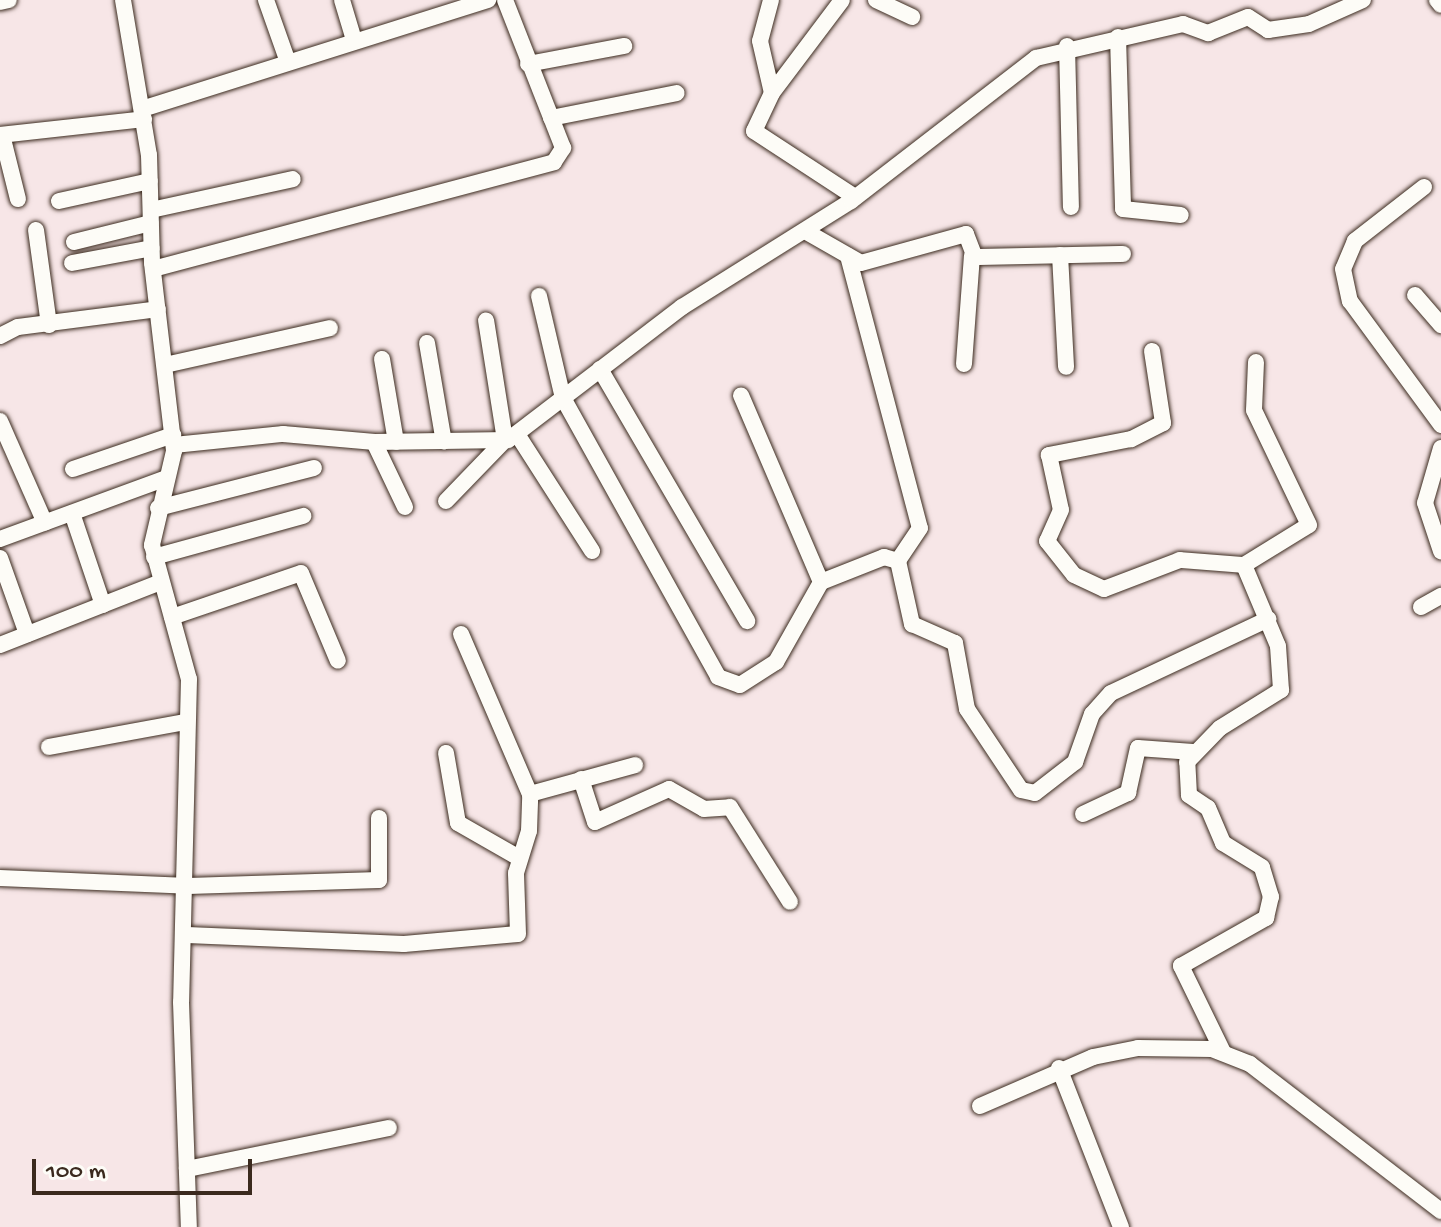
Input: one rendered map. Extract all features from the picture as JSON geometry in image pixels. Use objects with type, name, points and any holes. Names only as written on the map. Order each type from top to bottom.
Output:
[{"type":"street","points":[[0,2],[9,0]]},
{"type":"street","points":[[123,0],[143,114],[150,181],[153,269],[173,440],[158,508],[154,557],[189,679],[185,722],[187,935],[181,1002],[189,1227]]},
{"type":"street","points":[[266,0],[288,62]]},
{"type":"street","points":[[342,0],[354,40]]},
{"type":"street","points":[[18,199],[1,135],[143,114],[354,40],[488,0]]},
{"type":"street","points":[[153,269],[547,165],[563,148],[505,0]]},
{"type":"street","points":[[771,0],[760,41],[772,93]]},
{"type":"street","points":[[842,0],[772,93],[754,131],[855,197]]},
{"type":"street","points":[[876,0],[912,17]]},
{"type":"street","points":[[446,501],[511,437],[600,369],[855,197],[1025,65],[1067,46],[1183,24],[1208,33],[1248,17],[1271,30],[1319,22],[1363,0]]},
{"type":"street","points":[[1437,0],[1441,5]]},
{"type":"street","points":[[1118,37],[1123,209],[1181,215]]},
{"type":"street","points":[[528,64],[624,46]]},
{"type":"street","points":[[1067,46],[1071,207]]},
{"type":"street","points":[[551,118],[677,93]]},
{"type":"street","points":[[74,242],[151,216],[293,179]]},
{"type":"street","points":[[59,201],[150,181]]},
{"type":"street","points":[[1424,187],[1355,241],[1343,269],[1350,301],[1441,425]]},
{"type":"street","points":[[36,230],[49,325]]},
{"type":"street","points":[[805,231],[848,256],[872,263],[966,234],[972,256],[964,364]]},
{"type":"street","points":[[72,263],[152,248]]},
{"type":"street","points":[[972,256],[1123,254]]},
{"type":"street","points":[[1060,255],[1066,367]]},
{"type":"street","points":[[848,256],[920,528],[898,561],[912,624],[955,643],[967,709],[1028,793],[1075,762],[1088,722],[1111,693],[1268,619]]},
{"type":"street","points":[[1415,295],[1441,325]]},
{"type":"street","points":[[539,296],[563,398],[718,677],[740,685],[762,675],[815,604],[821,582],[741,395]]},
{"type":"street","points":[[0,336],[49,325],[158,309]]},
{"type":"street","points":[[486,320],[511,437],[592,551]]},
{"type":"street","points":[[165,365],[330,328]]},
{"type":"street","points":[[427,343],[444,442]]},
{"type":"street","points":[[1152,351],[1163,423],[1131,439],[1049,455],[1061,510],[1047,541],[1074,575],[1104,589],[1180,560],[1244,565],[1309,525],[1254,410],[1256,362]]},
{"type":"street","points":[[382,359],[396,442]]},
{"type":"street","points":[[600,369],[747,621]]},
{"type":"street","points":[[0,421],[45,523]]},
{"type":"street","points":[[73,469],[173,440],[283,434],[374,442],[444,442],[511,437]]},
{"type":"street","points":[[374,442],[405,507]]},
{"type":"street","points":[[1441,448],[1425,503],[1441,551]]},
{"type":"street","points":[[158,508],[314,468]]},
{"type":"street","points":[[1,535],[45,523],[167,478]]},
{"type":"street","points":[[72,513],[103,605]]},
{"type":"street","points":[[154,557],[303,516]]},
{"type":"street","points":[[821,582],[884,557],[898,561]]},
{"type":"street","points":[[0,558],[27,634]]},
{"type":"street","points":[[1083,814],[1128,793],[1138,748],[1193,752],[1281,690],[1284,674],[1268,619],[1244,565]]},
{"type":"street","points":[[172,617],[301,573],[338,661]]},
{"type":"street","points":[[0,645],[161,582]]},
{"type":"street","points":[[1421,607],[1441,596]]},
{"type":"street","points":[[187,935],[404,944],[518,934],[519,858],[529,831],[530,794],[461,634]]},
{"type":"street","points":[[49,747],[185,722]]},
{"type":"street","points":[[1193,752],[1189,795],[1208,808],[1223,843],[1262,867],[1271,897],[1266,918],[1181,966],[1223,1052]]},
{"type":"street","points":[[446,753],[458,823],[519,858]]},
{"type":"street","points":[[530,794],[635,765]]},
{"type":"street","points":[[581,779],[595,822],[669,789],[704,809],[730,807],[790,902]]},
{"type":"street","points":[[1,877],[188,886],[379,880],[379,818]]},
{"type":"street","points":[[980,1106],[1059,1068],[1138,1048],[1223,1052],[1250,1064],[1441,1211]]},
{"type":"street","points":[[1059,1068],[1121,1227]]},
{"type":"street","points":[[187,1169],[389,1128]]}]
